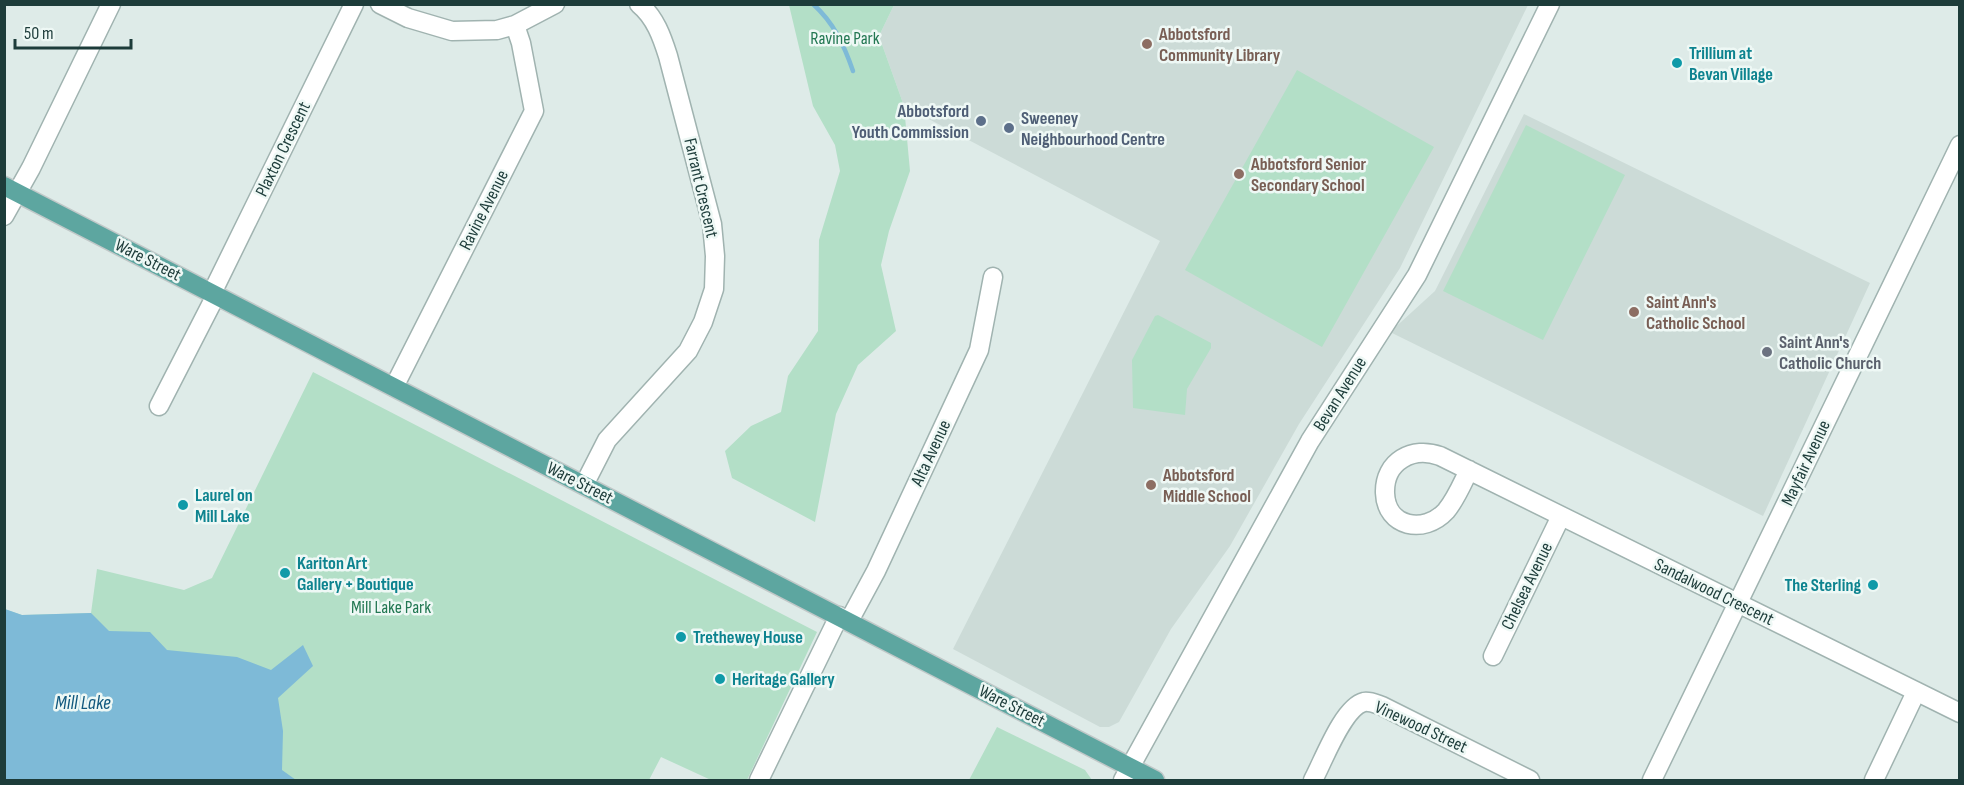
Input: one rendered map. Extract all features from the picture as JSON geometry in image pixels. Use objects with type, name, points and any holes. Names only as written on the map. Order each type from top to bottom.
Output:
[{"type":"main road","name":"Ware Street","points":[[11,189],[844,619],[1127,774],[1155,780]]},
{"type":"street","points":[[4,216],[11,189],[111,4]]},
{"type":"street","name":"Plaxton Crescent","points":[[159,406],[354,4]]},
{"type":"street","points":[[380,4],[408,18],[452,30],[497,30],[515,25],[555,4]]},
{"type":"street","name":"Farrant Crescent","points":[[584,485],[607,440],[688,351],[703,322],[714,289],[715,256],[712,224],[671,67],[661,35],[647,11],[639,4]]},
{"type":"street","name":"Bevan Avenue","points":[[1127,774],[1310,441],[1417,275],[1551,4]]},
{"type":"street","name":"Ravine Avenue","points":[[394,387],[534,111],[521,43],[515,25]]},
{"type":"street","name":"Mayfair Avenue","points":[[1652,780],[1959,145]]},
{"type":"street","name":"Alta Avenue","points":[[759,780],[844,619],[876,571],[979,350],[993,277]]},
{"type":"street","name":"Sandalwood Crescent","points":[[1469,470],[1446,510],[1438,519],[1426,525],[1414,526],[1403,522],[1394,515],[1388,505],[1385,494],[1386,483],[1392,469],[1408,454],[1430,452],[1469,470],[1959,713]]},
{"type":"street","name":"Chelsea Avenue","points":[[1493,656],[1561,516]]},
{"type":"street","points":[[1874,780],[1916,692]]},
{"type":"street","name":"Vinewood Street","points":[[1313,780],[1347,714],[1362,702],[1370,702],[1530,780]]},
{"type":"shaded area","name":"Abbotsford Senior Secondary School","points":[[894,5],[1528,5],[1400,268],[1299,424],[1230,546],[1171,629],[1119,722],[1109,727],[1100,727],[953,649],[1160,241],[904,106],[879,36]]},
{"type":"shaded area","name":"Saint Ann's Catholic School","points":[[1524,114],[1870,283],[1763,516],[1390,332],[1435,291]]},
{"type":"green space","name":"Ravine Park","points":[[789,5],[894,5],[879,36],[904,106],[910,171],[889,231],[881,265],[896,331],[858,365],[836,414],[815,522],[732,478],[725,451],[751,426],[781,412],[788,376],[818,331],[819,240],[840,171],[835,145],[813,106]]},
{"type":"green space","points":[[1297,70],[1434,147],[1322,347],[1185,270]]},
{"type":"green space","points":[[1526,125],[1625,175],[1543,340],[1443,291]]},
{"type":"green space","points":[[1158,315],[1211,343],[1211,348],[1187,389],[1185,415],[1133,408],[1132,360],[1155,316]]},
{"type":"green space","name":"Mill Lake Park","points":[[313,372],[817,632],[747,780],[711,780],[661,757],[649,780],[5,780],[4,609],[22,615],[91,613],[97,569],[184,590],[212,578]]},
{"type":"green space","points":[[997,727],[1085,770],[1092,780],[969,780]]},
{"type":"water","name":"Mill Lake","points":[[5,609],[22,615],[91,613],[109,631],[150,632],[167,650],[237,657],[271,670],[303,645],[313,666],[278,698],[283,731],[282,770],[296,780],[5,780]]},
{"type":"waterway","points":[[813,4],[838,35],[853,71]]},
{"type":"place","name":"Abbotsford Community Library","points":[[1147,44]]},
{"type":"place","name":"Trillium at Bevan Village","points":[[1677,63]]},
{"type":"place","name":"Abbotsford Youth Commission","points":[[981,121]]},
{"type":"place","name":"Sweeney Neighbourhood Centre","points":[[1009,128]]},
{"type":"place","name":"Abbotsford Senior Secondary School","points":[[1239,174]]},
{"type":"place","name":"Saint Ann's Catholic School","points":[[1634,312]]},
{"type":"place","name":"Saint Ann's Catholic Church","points":[[1767,352]]},
{"type":"place","name":"Abbotsford Middle School","points":[[1151,485]]},
{"type":"place","name":"Laurel on Mill Lake","points":[[183,505]]},
{"type":"place","name":"Kariton Art Gallery + Boutique","points":[[285,573]]},
{"type":"place","name":"The Sterling","points":[[1873,585]]},
{"type":"place","name":"Trethewey House","points":[[681,637]]},
{"type":"place","name":"Heritage Gallery","points":[[720,679]]}]
